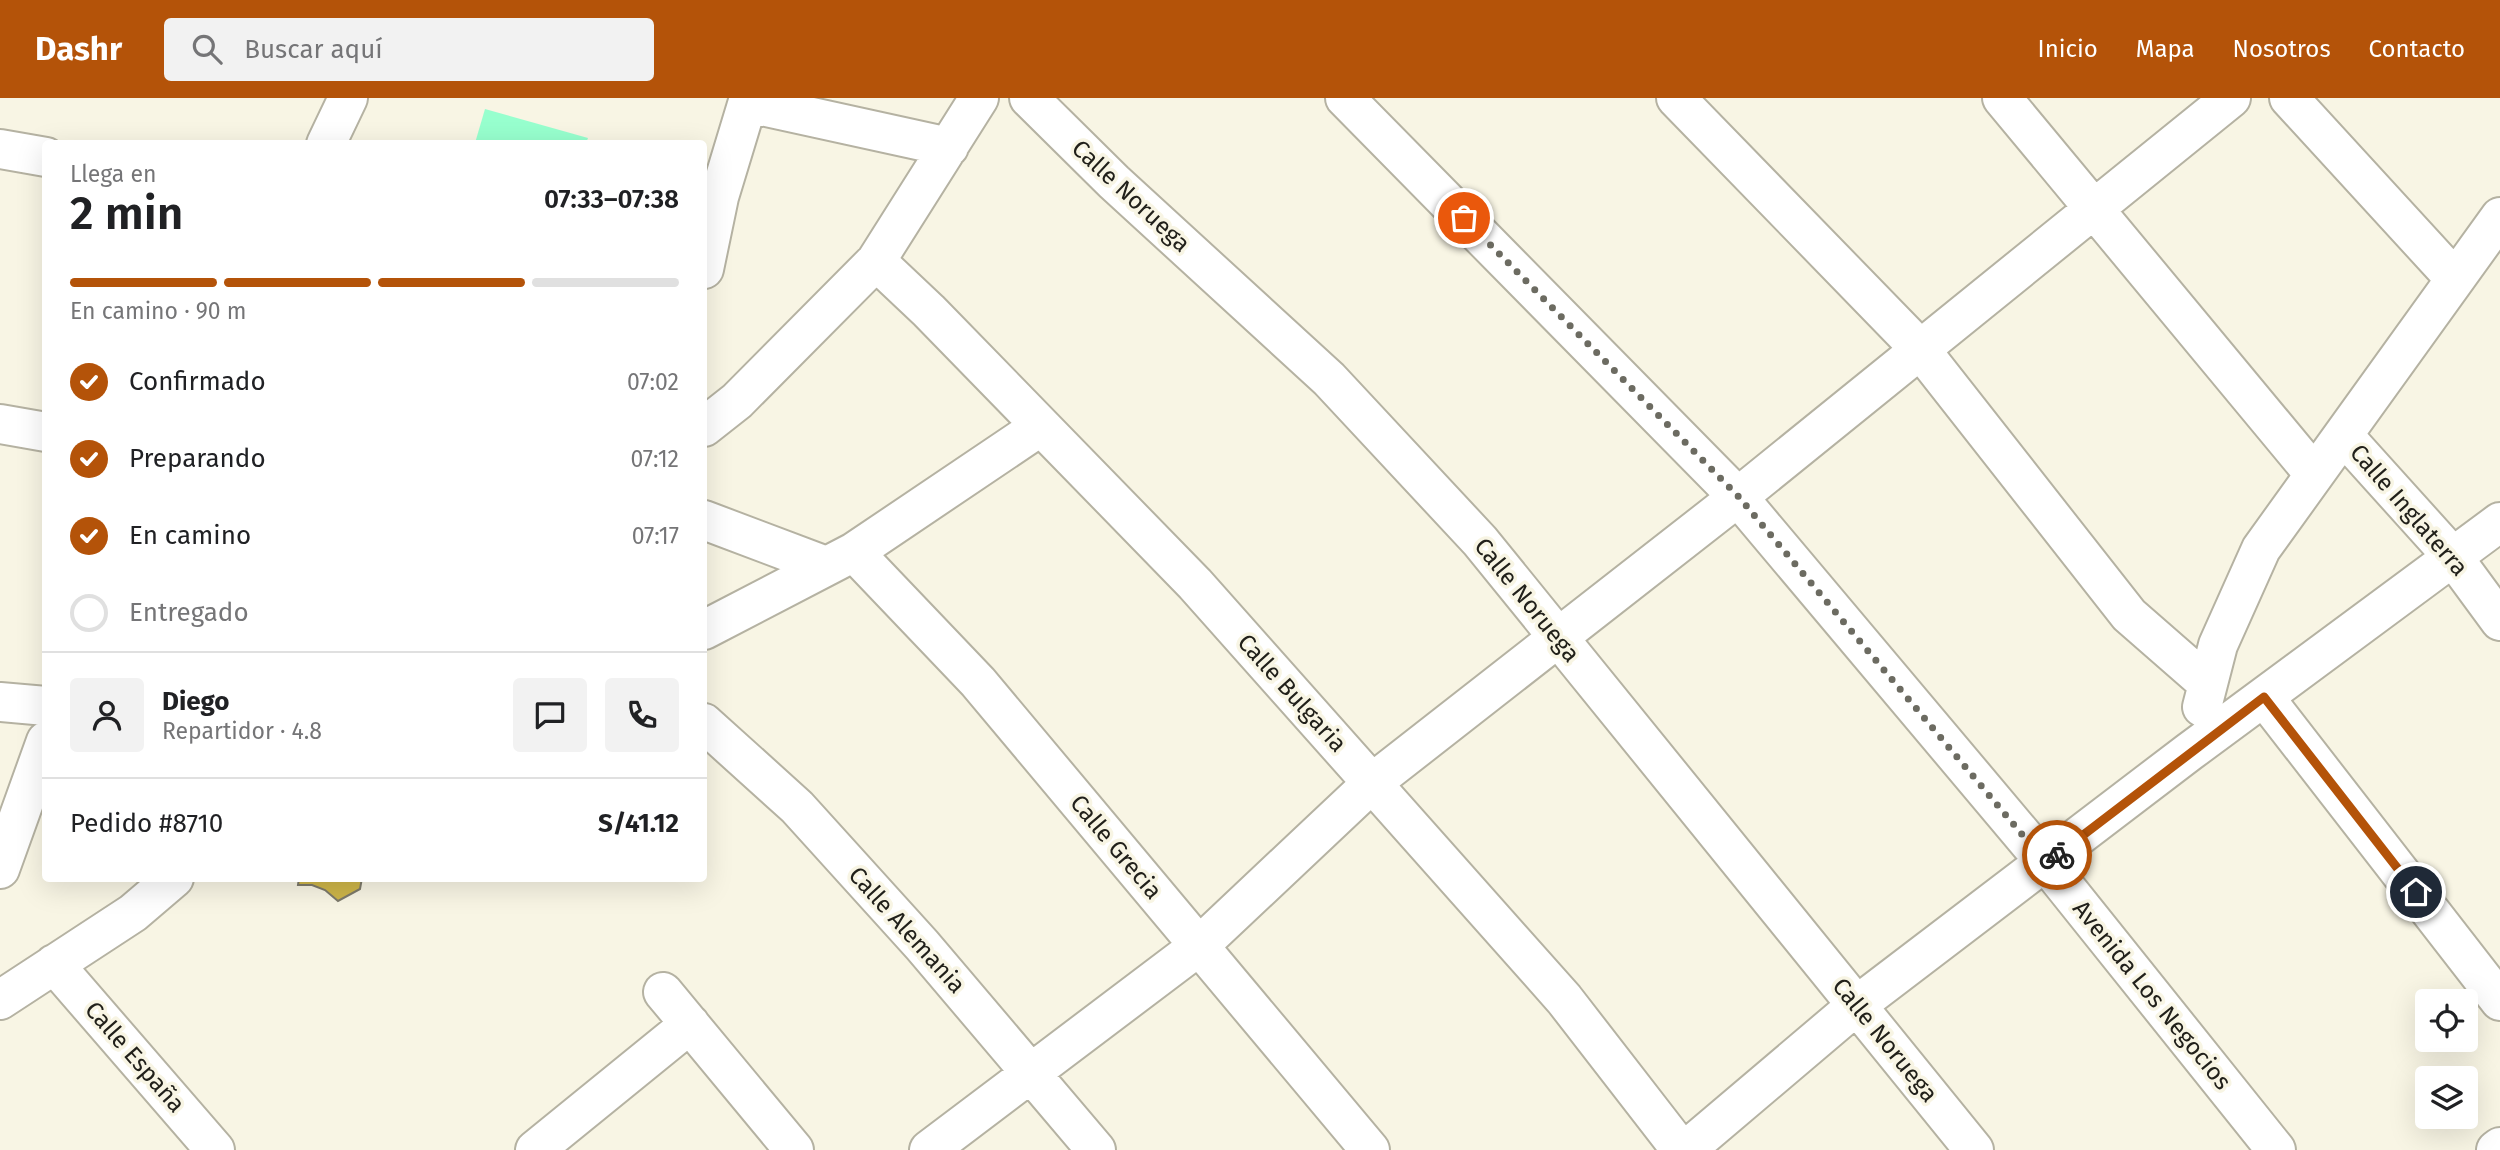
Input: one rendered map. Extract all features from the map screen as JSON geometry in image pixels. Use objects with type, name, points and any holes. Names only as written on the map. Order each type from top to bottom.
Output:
[{"type":"street","points":[[328,140],[348,98]]},
{"type":"street","points":[[707,425],[737,401],[876,261],[979,98]]},
{"type":"street","name":"Calle Noruega","points":[[1029,98],[1114,183],[1329,379],[1480,541],[1974,1150]]},
{"type":"street","name":"Avenida Los Negocios","points":[[1346,98],[1738,496],[2046,863],[2276,1150]]},
{"type":"street","points":[[1676,98],[1920,349],[2129,615],[2208,684]]},
{"type":"street","points":[[2002,98],[2096,207],[2314,474]]},
{"type":"street","points":[[929,1150],[1199,946],[1372,783],[1738,496],[2231,98]]},
{"type":"street","points":[[2289,98],[2455,279]]},
{"type":"street","points":[[707,255],[719,197],[748,101],[949,147]]},
{"type":"street","points":[[0,149],[42,156]]},
{"type":"street","points":[[2189,752],[2218,645],[2261,549],[2455,279],[2493,243]]},
{"type":"street","name":"Calle Bulgaria","points":[[876,261],[929,311],[1195,584],[1564,999],[1684,1150]]},
{"type":"street","points":[[0,424],[42,431]]},
{"type":"street","points":[[707,628],[840,559],[1041,426]]},
{"type":"street","name":"Calle Inglaterra","points":[[2343,435],[2453,557],[2500,621]]},
{"type":"street","points":[[707,521],[840,559]]},
{"type":"street","points":[[1684,1150],[1857,1005],[2189,752],[2500,522]]},
{"type":"street","name":"Calle Grecia","points":[[840,559],[978,682],[1370,1150]]},
{"type":"street","points":[[2264,697],[2500,1001]]},
{"type":"street","points":[[0,702],[42,706]]},
{"type":"street","name":"Calle Alemania","points":[[707,726],[796,807],[922,945],[1096,1150]]},
{"type":"street","points":[[0,869],[42,752]]},
{"type":"street","points":[[0,1000],[133,913],[169,882]]},
{"type":"street","name":"Calle España","points":[[54,964],[215,1150]]},
{"type":"street","points":[[663,992],[794,1150]]},
{"type":"street","points":[[535,1150],[690,1024]]},
{"type":"green space","points":[[485,109],[588,138],[587,140],[476,140]]},
{"type":"building","points":[[298,882],[361,882],[360,889],[338,901],[325,890],[312,885],[298,885]]},
{"type":"way so far","points":[[1464,218],[1738,496],[2046,863],[2057,855]]},
{"type":"route","points":[[2057,855],[2264,697],[2416,892]]}]
